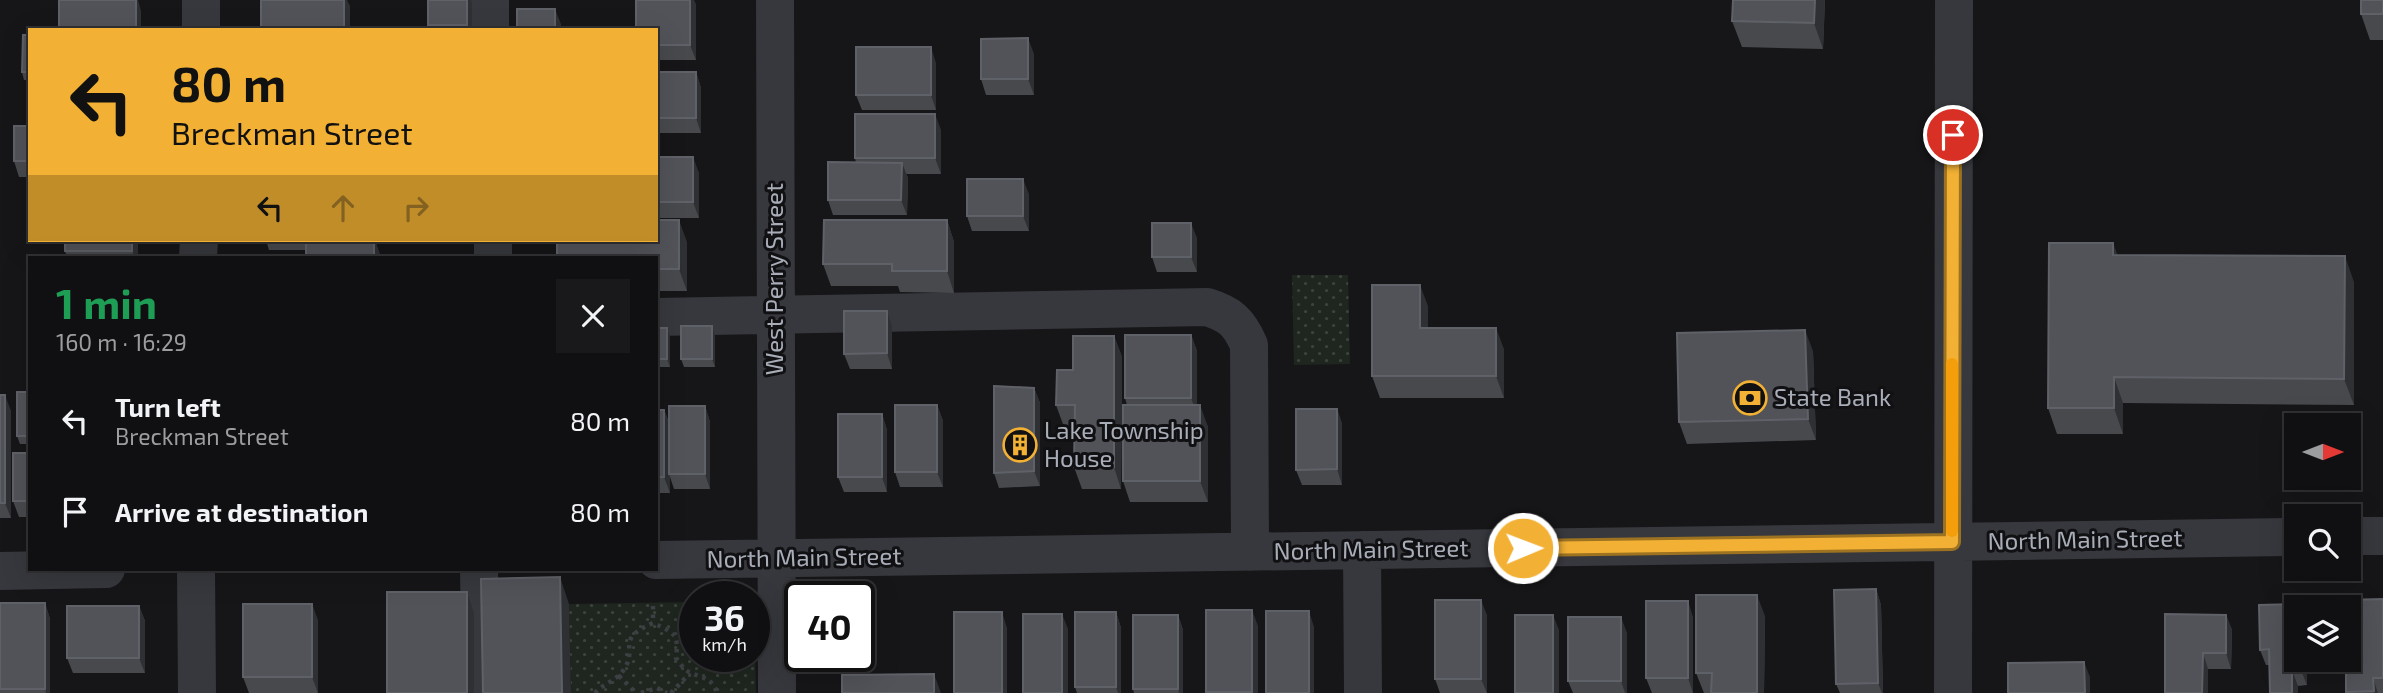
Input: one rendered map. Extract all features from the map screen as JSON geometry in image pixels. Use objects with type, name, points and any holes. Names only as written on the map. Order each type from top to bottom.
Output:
[{"type":"street","points":[[201,0],[201,28]]},
{"type":"street","points":[[490,0],[490,28]]},
{"type":"street","name":"West Perry Street","points":[[775,0],[777,693]]},
{"type":"street","points":[[1952,693],[1954,0]]},
{"type":"street","points":[[658,317],[1207,307],[1224,312],[1242,328],[1249,345],[1250,552]]},
{"type":"street","points":[[2361,536],[2383,536]]},
{"type":"street","name":"North Main Street","points":[[658,560],[2284,537]]},
{"type":"street","points":[[1362,550],[1363,693]]},
{"type":"street","points":[[0,571],[28,570]]},
{"type":"street","points":[[195,571],[197,693]]},
{"type":"street","points":[[478,571],[481,693]]},
{"type":"path","points":[[653,606],[653,623]]},
{"type":"path","points":[[595,693],[601,685],[619,676],[626,666],[630,639],[635,631],[653,623],[674,633],[678,642],[676,658],[690,673],[704,676],[717,693]]},
{"type":"path","points":[[641,693],[657,688],[669,693],[690,673]]},
{"type":"path","points":[[619,676],[636,693]]},
{"type":"shaded area","points":[[1292,275],[1348,275],[1350,364],[1294,365]]},
{"type":"shaded area","points":[[679,602],[679,672],[755,672],[756,693],[571,693],[569,604]]},
{"type":"building","points":[[59,0],[136,0],[136,28],[59,28]]},
{"type":"building","points":[[261,0],[344,0],[344,28],[261,28]]},
{"type":"building","points":[[428,0],[467,0],[467,25],[428,25]]},
{"type":"building","points":[[636,0],[690,0],[690,45],[658,45],[658,28],[636,28]]},
{"type":"building","points":[[1733,0],[1815,0],[1814,23],[1732,21]]},
{"type":"building","points":[[2361,0],[2383,0],[2383,14],[2361,14]]},
{"type":"building","points":[[517,9],[555,9],[555,28],[517,28]]},
{"type":"building","points":[[23,35],[28,35],[28,72],[22,72]]},
{"type":"building","points":[[1028,38],[1028,79],[981,79],[981,39]]},
{"type":"building","points":[[856,47],[931,47],[931,95],[856,95]]},
{"type":"building","points":[[658,72],[696,72],[696,118],[658,118]]},
{"type":"building","points":[[855,114],[935,114],[935,158],[855,158]]},
{"type":"building","points":[[14,126],[28,126],[28,161],[14,161]]},
{"type":"building","points":[[658,157],[693,157],[693,202],[658,202]]},
{"type":"building","points":[[828,162],[902,163],[901,200],[828,200]]},
{"type":"building","points":[[967,179],[1023,179],[1023,216],[967,216]]},
{"type":"building","points":[[658,220],[679,220],[679,269],[658,269],[658,256],[557,256],[557,242],[658,242]]},
{"type":"building","points":[[824,220],[947,220],[947,271],[892,271],[892,264],[823,264]]},
{"type":"building","points":[[1152,223],[1191,223],[1191,257],[1152,257]]},
{"type":"building","points":[[65,242],[132,242],[132,251],[65,251]]},
{"type":"building","points":[[306,242],[374,242],[374,256],[306,256]]},
{"type":"building","points":[[2049,243],[2113,243],[2113,255],[2345,256],[2344,379],[2114,377],[2114,408],[2048,408]]},
{"type":"building","points":[[1372,285],[1420,285],[1420,328],[1496,328],[1496,376],[1372,376]]},
{"type":"building","points":[[844,311],[887,311],[887,353],[844,354]]},
{"type":"building","points":[[681,326],[712,326],[712,359],[681,359]]},
{"type":"building","points":[[658,328],[667,328],[667,359],[658,359]]},
{"type":"building","name":"State Bank","points":[[1805,330],[1808,419],[1679,422],[1677,333]]},
{"type":"building","points":[[1125,335],[1191,335],[1191,398],[1125,398]]},
{"type":"building","points":[[1073,336],[1114,336],[1114,467],[1074,467],[1075,405],[1056,405],[1057,370],[1073,370]]},
{"type":"building","name":"Lake Township House","points":[[994,386],[1034,388],[1034,471],[994,473]]},
{"type":"building","points":[[17,392],[28,392],[28,436],[17,436]]},
{"type":"building","points":[[0,395],[5,395],[5,503],[0,503]]},
{"type":"building","points":[[895,405],[937,405],[937,472],[895,472]]},
{"type":"building","points":[[1123,405],[1200,405],[1200,481],[1123,481]]},
{"type":"building","points":[[669,406],[705,406],[705,474],[669,474]]},
{"type":"building","points":[[1296,409],[1337,409],[1337,469],[1296,470]]},
{"type":"building","points":[[658,410],[664,410],[664,477],[658,477]]},
{"type":"building","points":[[838,414],[882,414],[882,477],[838,477]]},
{"type":"building","points":[[13,453],[28,453],[28,501],[13,501]]},
{"type":"building","points":[[560,577],[562,693],[483,693],[481,579]]},
{"type":"building","points":[[1876,589],[1878,683],[1836,684],[1834,590]]},
{"type":"building","points":[[387,592],[467,592],[467,693],[387,693]]},
{"type":"building","points":[[1696,595],[1757,595],[1757,693],[1711,693],[1712,673],[1696,673]]},
{"type":"building","points":[[2383,599],[2383,678],[2373,678],[2374,691],[2346,692],[2346,672],[2361,672],[2361,600]]},
{"type":"building","points":[[1435,600],[1481,600],[1481,679],[1435,679]]},
{"type":"building","points":[[1646,601],[1688,601],[1688,678],[1646,678]]},
{"type":"building","points":[[0,603],[45,603],[45,689],[0,689]]},
{"type":"building","points":[[243,604],[312,604],[312,677],[243,677]]},
{"type":"building","points":[[2284,604],[2284,672],[2292,672],[2292,693],[2270,693],[2269,649],[2260,650],[2259,605]]},
{"type":"building","points":[[67,606],[139,606],[139,658],[67,658]]},
{"type":"building","points":[[1206,610],[1252,610],[1252,692],[1206,692]]},
{"type":"building","points":[[1266,611],[1309,611],[1309,693],[1266,693]]},
{"type":"building","points":[[954,612],[1002,612],[1002,693],[954,693]]},
{"type":"building","points":[[1075,612],[1116,612],[1116,687],[1075,687]]},
{"type":"building","points":[[1023,614],[1062,614],[1062,693],[1023,693]]},
{"type":"building","points":[[2165,614],[2226,615],[2226,653],[2203,653],[2202,693],[2165,693]]},
{"type":"building","points":[[1133,615],[1178,615],[1178,689],[1133,689]]},
{"type":"building","points":[[1515,615],[1553,615],[1553,693],[1515,693]]},
{"type":"building","points":[[1568,617],[1621,617],[1621,681],[1568,681]]},
{"type":"building","points":[[2084,662],[2085,693],[2008,693],[2008,663]]},
{"type":"building","points":[[934,674],[934,693],[842,693],[842,675]]},
{"type":"slow traffic","points":[[1952,364],[1952,531]]},
{"type":"place","name":"State Bank","points":[[1750,398]]},
{"type":"place","name":"Lake Township House","points":[[1020,445]]},
{"type":"route","points":[[1523,548],[1952,542],[1953,135]]}]
